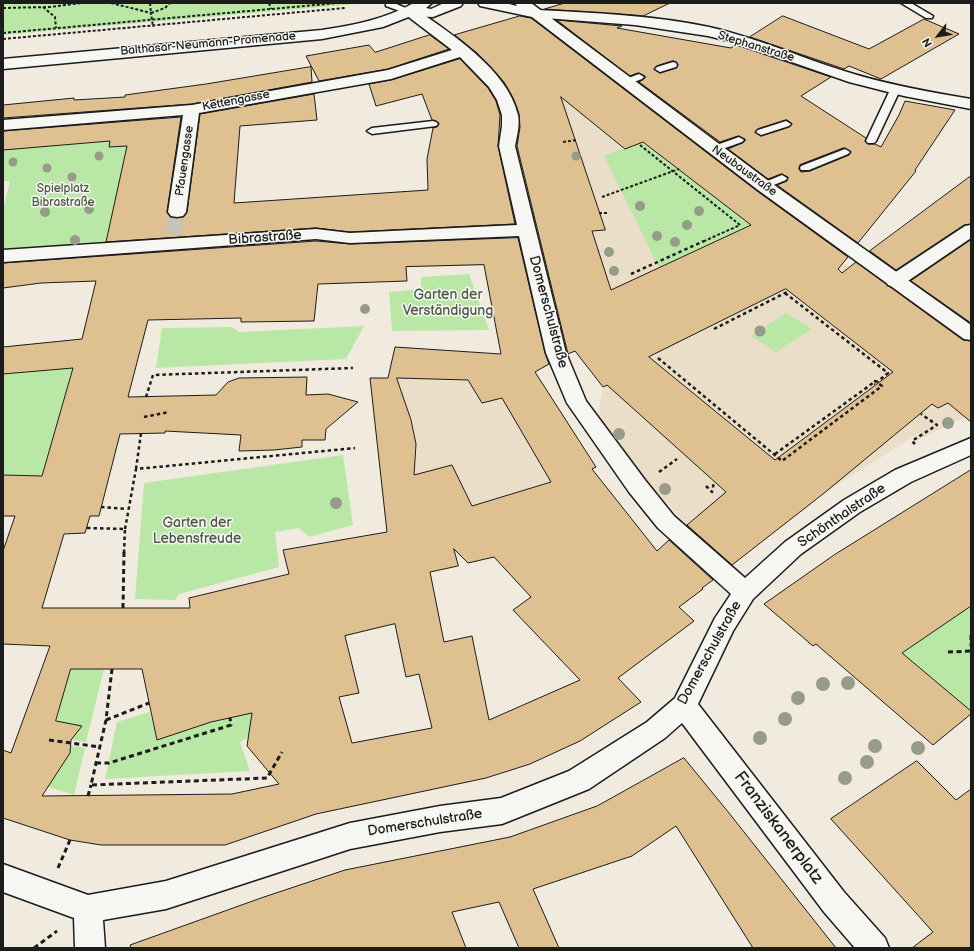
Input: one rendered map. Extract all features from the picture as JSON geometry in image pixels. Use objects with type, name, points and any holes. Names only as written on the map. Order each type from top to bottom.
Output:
[{"type":"street","points":[[411,12],[425,3]]},
{"type":"street","points":[[411,12],[433,13],[456,3]]},
{"type":"street","name":"Stephanstraße","points":[[485,3],[537,14],[638,21],[732,37],[839,74],[895,90],[971,104]]},
{"type":"street","name":"Neubaustraße","points":[[522,3],[632,80],[714,149],[764,186],[971,334]]},
{"type":"street","name":"Domerschulstraße","points":[[88,909],[166,895],[350,836],[440,819],[502,811],[579,780],[656,730],[684,706],[724,625],[745,592],[666,522],[637,486],[577,403],[556,353],[507,146],[510,116],[501,93],[486,73],[464,52],[411,12]]},
{"type":"street","name":"Balthasar-Neumann-Promenade","points":[[3,64],[322,35],[377,24],[411,12]]},
{"type":"street","name":"Kettengasse","points":[[3,125],[192,110],[392,74],[464,52]]},
{"type":"street","name":"Pfauengasse","points":[[177,212],[192,110]]},
{"type":"street","name":"Bibrastraße","points":[[3,256],[173,239],[316,234],[350,238],[526,230]]},
{"type":"street","points":[[895,281],[971,230]]},
{"type":"street","name":"Schönthalstraße","points":[[745,592],[793,548],[852,506],[903,476],[971,446]]},
{"type":"street","name":"Franziskanerplatz","points":[[684,706],[834,902],[874,948]]},
{"type":"street","points":[[3,878],[88,909],[90,948]]},
{"type":"lane","points":[[905,3],[929,16]]},
{"type":"lane","points":[[389,4],[411,12]]},
{"type":"lane","points":[[660,69],[673,65]]},
{"type":"lane","points":[[871,141],[895,90]]},
{"type":"lane","points":[[372,131],[433,124]]},
{"type":"lane","points":[[761,132],[786,124]]},
{"type":"lane","points":[[714,149],[739,140]]},
{"type":"lane","points":[[805,168],[845,152]]},
{"type":"lane","points":[[764,186],[782,178]]},
{"type":"path","points":[[3,6],[42,7],[81,3]]},
{"type":"path","points":[[111,3],[151,13],[165,8],[170,3]]},
{"type":"path","points":[[150,3],[154,34]]},
{"type":"path","points":[[269,3],[272,9]]},
{"type":"path","points":[[3,33],[338,3]]},
{"type":"path","points":[[3,39],[389,4]]},
{"type":"path","points":[[42,7],[55,16],[56,28]]},
{"type":"path","points":[[563,142],[577,140]]},
{"type":"path","points":[[632,274],[740,225],[640,145]]},
{"type":"path","points":[[602,197],[679,170]]},
{"type":"path","points":[[599,213],[608,213]]},
{"type":"path","points":[[714,329],[789,291]]},
{"type":"path","points":[[774,454],[888,374],[785,293]]},
{"type":"path","points":[[658,358],[782,461],[882,386],[876,383]]},
{"type":"path","points":[[146,397],[153,375],[353,368]]},
{"type":"path","points":[[144,417],[170,412]]},
{"type":"path","points":[[916,439],[937,425],[921,414]]},
{"type":"path","points":[[123,608],[127,509],[136,469],[141,433]]},
{"type":"path","points":[[136,469],[355,448]]},
{"type":"path","points":[[655,474],[677,459]]},
{"type":"path","points":[[706,486],[712,492],[714,482]]},
{"type":"path","points":[[101,507],[127,509]]},
{"type":"path","points":[[87,528],[125,530]]},
{"type":"path","points":[[971,635],[971,646]]},
{"type":"path","points":[[948,652],[971,651]]},
{"type":"path","points":[[88,796],[106,720],[112,670]]},
{"type":"path","points":[[106,720],[149,703]]},
{"type":"path","points":[[96,763],[109,763],[232,725],[230,718]]},
{"type":"path","points":[[49,740],[100,747]]},
{"type":"path","points":[[91,785],[267,778],[282,752]]},
{"type":"shaded area","points":[[482,27],[811,238],[864,279],[971,414],[918,440],[913,437],[823,494],[735,563],[687,525],[646,481],[598,414],[603,387],[538,111],[477,29]]},
{"type":"shaded area","points":[[397,378],[468,380],[469,382],[493,378],[541,380],[596,467],[472,506],[415,516],[414,475],[416,442],[411,420]]},
{"type":"green space","points":[[3,3],[368,3],[3,35]]},
{"type":"green space","name":"Spielplatz Bibrastraße","points":[[110,141],[110,147],[130,146],[129,153],[180,146],[177,165],[144,167],[115,200],[107,244],[3,252],[3,210],[10,181],[3,181],[3,142],[17,148]]},
{"type":"green space","points":[[642,142],[751,225],[659,268],[604,156]]},
{"type":"green space","name":"Garten der Verständigung","points":[[469,274],[489,330],[392,331],[389,292],[421,289],[421,277]]},
{"type":"green space","points":[[786,313],[812,329],[776,352],[751,336]]},
{"type":"green space","points":[[364,326],[346,359],[156,368],[162,328],[232,327],[239,332]]},
{"type":"green space","points":[[73,368],[42,476],[3,475],[3,374]]},
{"type":"green space","name":"Garten der Lebensfreude","points":[[343,455],[353,525],[309,537],[299,528],[275,532],[279,567],[179,594],[175,600],[135,599],[144,483]]},
{"type":"green space","points":[[971,606],[971,711],[902,653]]},
{"type":"green space","points":[[71,669],[104,669],[86,742],[72,740],[77,728],[72,724],[66,724],[54,729]]},
{"type":"green space","points":[[281,704],[265,727],[240,742],[250,771],[105,779],[117,722],[150,712],[157,740],[211,722]]},
{"type":"green space","points":[[68,745],[85,748],[74,795],[36,783],[60,761],[67,758],[70,753],[70,748]]},
{"type":"building","points":[[565,3],[670,3],[643,16],[545,9]]},
{"type":"building","points":[[520,16],[531,18],[757,191],[848,257],[838,269],[842,273],[856,262],[963,340],[971,341],[971,422],[948,403],[938,408],[932,404],[823,494],[732,565],[687,525],[726,492],[607,385],[603,387],[575,351],[568,354],[517,146],[520,127],[519,114],[513,98],[504,82],[477,53],[455,35]],"holes":[[[561,97],[625,149],[643,142],[751,225],[611,290],[592,231],[605,230]],[[786,289],[893,372],[775,460],[649,357]]]},
{"type":"building","points":[[783,16],[869,49],[924,19],[959,34],[881,79],[849,66],[844,69],[750,37]]},
{"type":"building","points":[[557,20],[622,26],[617,28],[731,48],[736,45],[831,77],[801,96],[866,138],[865,141],[868,144],[875,144],[881,147],[905,101],[955,110],[915,170],[916,171],[858,243],[777,185],[787,181],[788,177],[781,174],[768,179],[728,149],[742,143],[745,139],[738,136],[720,142],[639,82],[645,78],[645,76],[638,73],[630,76]],"holes":[[[673,61],[678,64],[676,68],[660,73],[654,69],[657,66]],[[787,120],[792,124],[789,127],[761,136],[755,132],[758,129]],[[844,148],[851,152],[849,155],[810,171],[801,172],[799,169],[800,165]]]},
{"type":"building","points":[[430,35],[449,49],[388,69],[319,81],[306,56],[369,45],[375,52]]},
{"type":"building","points":[[460,59],[488,88],[496,101],[500,115],[498,146],[515,224],[350,232],[316,228],[106,242],[127,146],[109,147],[110,141],[3,150],[3,131],[181,117],[167,212],[171,217],[183,217],[187,212],[200,114],[314,94],[317,120],[240,126],[234,203],[428,190],[427,159],[433,128],[437,127],[439,123],[432,120],[422,94],[376,106],[369,84],[391,80]]},
{"type":"building","points":[[311,67],[312,82],[192,104],[3,118],[3,105],[74,98],[74,100],[125,97],[125,95]]},
{"type":"building","points":[[971,176],[971,224],[964,225],[896,270],[870,251]]},
{"type":"building","points":[[518,238],[545,353],[549,364],[535,372],[596,467],[592,469],[657,551],[669,540],[713,580],[679,607],[694,621],[618,678],[641,702],[580,741],[530,764],[486,778],[316,814],[225,845],[101,845],[70,840],[3,818],[3,750],[11,753],[50,646],[3,644],[3,551],[15,516],[3,516],[3,475],[42,476],[73,368],[3,374],[3,347],[82,339],[96,281],[41,283],[3,288],[3,263],[316,241],[350,244]],"holes":[[[484,265],[501,354],[395,347],[388,378],[370,378],[387,532],[283,550],[289,574],[189,598],[190,608],[42,608],[64,534],[85,533],[90,516],[99,516],[120,434],[165,433],[165,431],[241,435],[239,451],[274,450],[302,447],[302,440],[325,440],[326,429],[358,402],[328,394],[306,395],[307,377],[239,378],[228,382],[216,395],[128,397],[148,320],[241,318],[241,322],[314,321],[318,284],[407,281],[406,267]],[[397,378],[468,380],[482,403],[502,398],[551,482],[472,506],[452,465],[414,475],[416,444],[411,420]],[[454,549],[468,563],[494,557],[531,597],[513,610],[580,680],[489,720],[472,636],[444,642],[430,572],[458,566]],[[395,624],[406,677],[419,674],[432,728],[352,743],[339,697],[359,693],[345,636]],[[71,669],[142,669],[157,740],[211,722],[252,713],[247,746],[279,784],[232,794],[42,796],[70,753],[71,740],[82,726],[56,721]]]},
{"type":"building","points":[[971,240],[971,323],[911,281]]},
{"type":"building","points":[[971,470],[971,606],[902,653],[971,711],[971,714],[933,745],[816,644],[813,646],[764,604],[834,555]]},
{"type":"building","points":[[684,758],[836,948],[753,948],[676,826],[632,856],[533,889],[559,948],[519,948],[499,902],[452,912],[466,948],[131,948],[130,945],[261,898],[345,870],[510,837],[597,806]]},
{"type":"building","points":[[917,761],[956,800],[971,789],[971,948],[912,948],[933,932],[831,819]]},
{"type":"tunnel","points":[[173,234],[177,212]]}]
